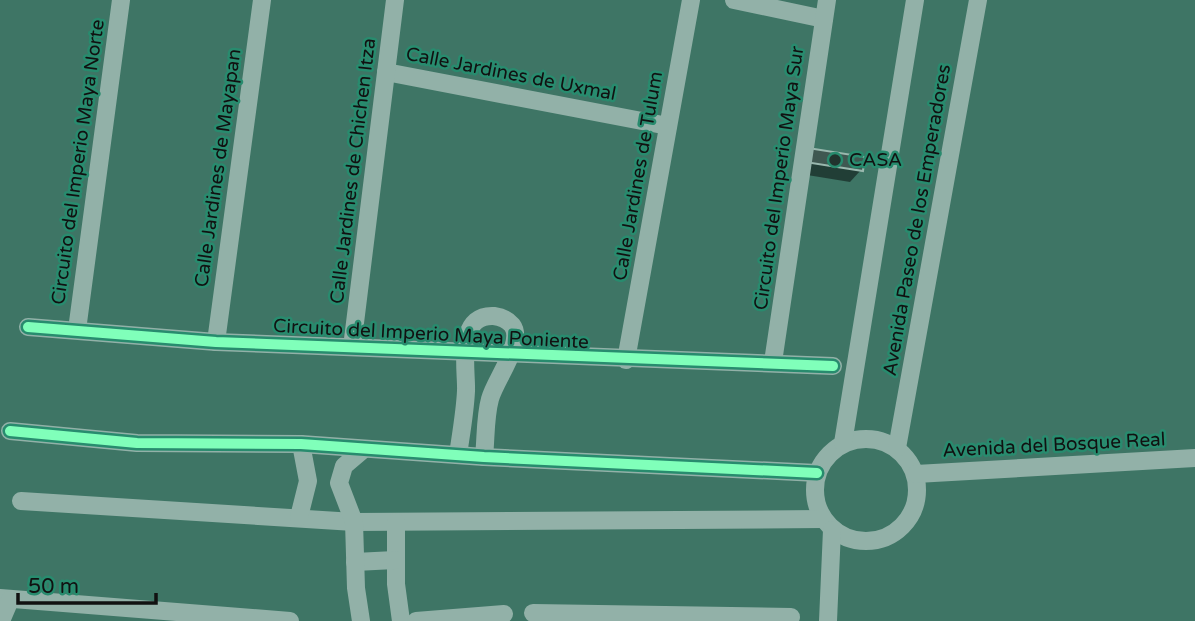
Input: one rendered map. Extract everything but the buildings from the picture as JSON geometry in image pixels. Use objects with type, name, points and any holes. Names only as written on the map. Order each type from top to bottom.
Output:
[{"type":"street","name":"Circuito del Imperio Maya Norte","points":[[77,330],[121,0]]},
{"type":"street","name":"Calle Jardines de Mayapan","points":[[216,342],[262,0]]},
{"type":"street","name":"Calle Jardines de Chichen Itza","points":[[352,347],[395,0]]},
{"type":"street","name":"Calle Jardines de Tulum","points":[[626,360],[691,0]]},
{"type":"street","points":[[734,0],[824,19]]},
{"type":"street","name":"Circuito del Imperio Maya Sur","points":[[773,362],[827,0]]},
{"type":"street","name":"Avenida Paseo de los Emperadores","points":[[843,443],[915,0]]},
{"type":"street","name":"Avenida Paseo de los Emperadores","points":[[897,448],[978,0]]},
{"type":"street","name":"Calle Jardines de Uxmal","points":[[386,72],[668,126]]},
{"type":"street","points":[[458,455],[465,408],[463,352],[466,338],[476,324],[488,316],[503,317],[514,327],[516,341],[492,391],[484,457]]},
{"type":"street","name":"Circuito del Imperio Maya Poniente","points":[[27,327],[216,342],[834,366]]},
{"type":"street","points":[[465,408],[489,411]]},
{"type":"street","points":[[10,431],[137,443],[301,444],[484,457],[817,473]]},
{"type":"street","points":[[21,501],[354,522],[828,525],[852,540],[874,542],[895,534],[911,517],[918,496],[916,474],[897,448],[871,438],[843,443],[832,451],[817,473],[814,489],[828,525],[828,621]]},
{"type":"street","points":[[299,517],[308,481],[301,444]]},
{"type":"street","points":[[361,621],[354,522],[340,483],[344,466],[364,449]]},
{"type":"street","name":"Avenida del Bosque Real","points":[[916,474],[1195,458]]},
{"type":"street","points":[[396,522],[395,560],[401,621]]},
{"type":"street","points":[[355,562],[395,560]]},
{"type":"street","points":[[1,621],[5,599],[149,616],[290,621]]},
{"type":"street","points":[[533,613],[588,618],[791,617]]},
{"type":"street","points":[[416,621],[446,621],[504,614]]},
{"type":"cycle path","points":[[28,327],[216,342],[833,366]]},
{"type":"cycle path","points":[[10,431],[137,443],[301,444],[484,457],[817,473]]},
{"type":"place","name":"CASA","points":[[835,160]]}]
